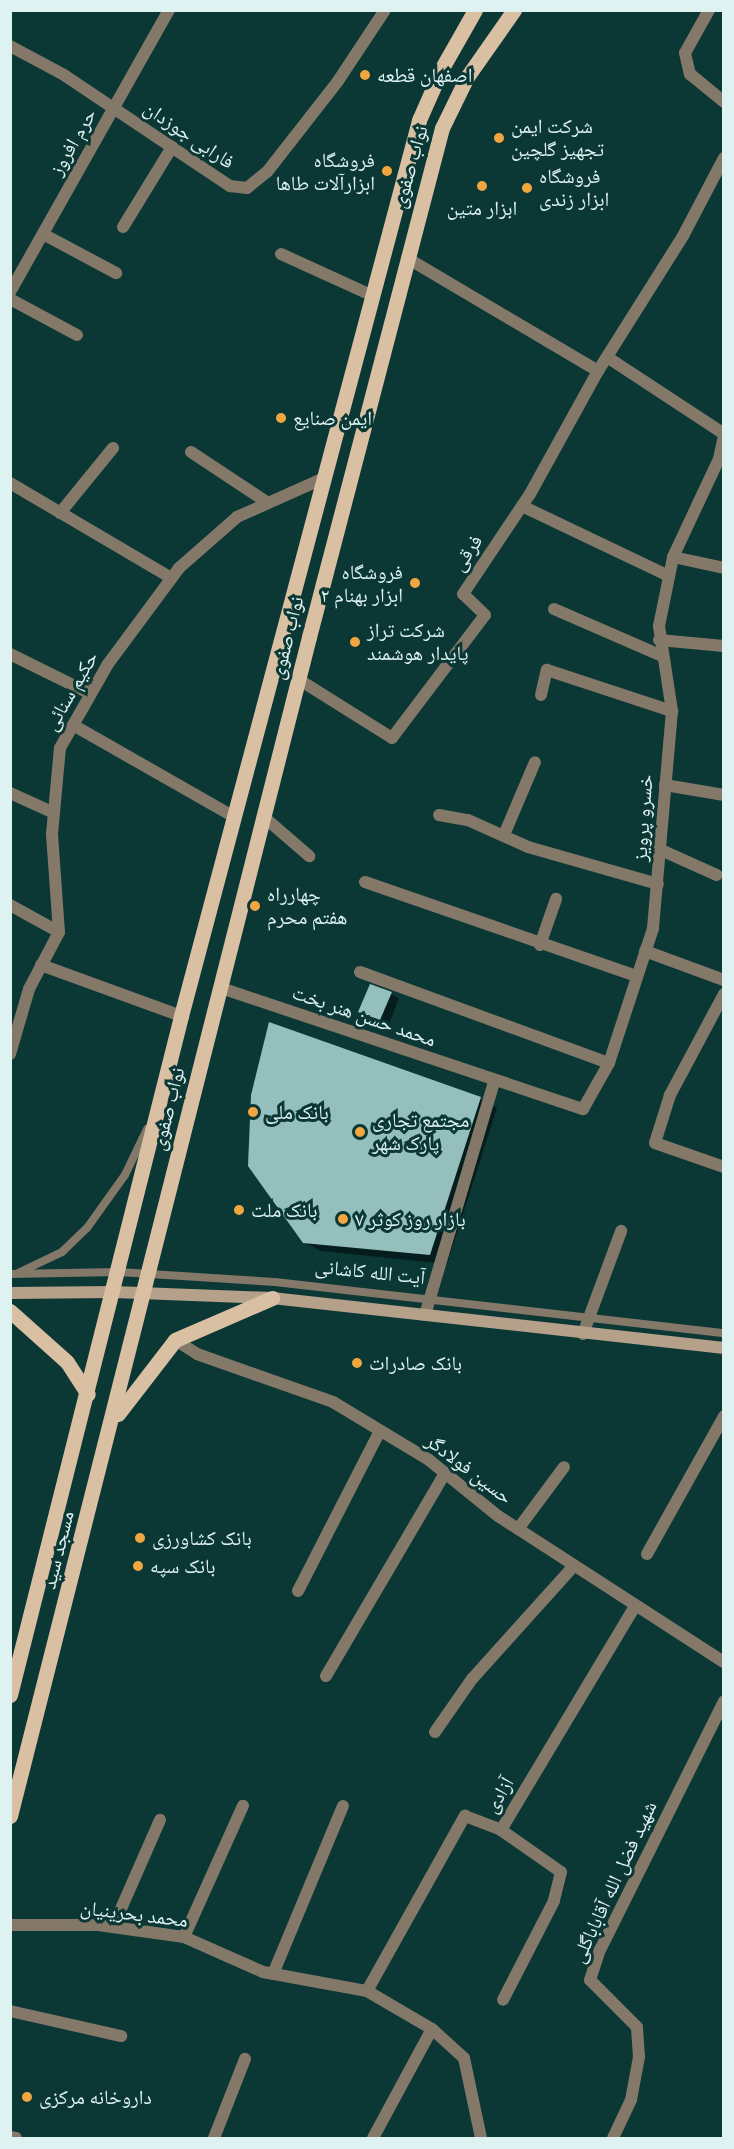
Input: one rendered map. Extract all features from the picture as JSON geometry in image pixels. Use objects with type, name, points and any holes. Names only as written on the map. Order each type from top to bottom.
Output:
[{"type":"main road","name":"نواب صفوی","points":[[145,1294],[298,679],[442,128],[467,77],[514,10]]},
{"type":"main road","name":"نواب صفوی","points":[[114,1292],[181,1016],[419,120],[441,68],[472,12]]},
{"type":"main road","name":"آیت الله کاشانی","points":[[10,1293],[114,1292],[272,1298],[723,1348]]},
{"type":"main road","name":"مسجد سید","points":[[10,1695],[114,1292]]},
{"type":"main road","name":"مسجد سید","points":[[10,1816],[145,1294]]},
{"type":"main road","points":[[111,1424],[174,1340],[272,1298]]},
{"type":"main road","points":[[10,1311],[67,1362],[88,1394]]},
{"type":"street","name":"حرم افروز","points":[[10,292],[169,10]]},
{"type":"street","name":"فارابی جوزدان","points":[[10,46],[115,109],[230,186],[247,188],[267,172],[331,90],[385,10]]},
{"type":"street","points":[[709,10],[685,53],[690,74],[723,102]]},
{"type":"street","points":[[123,227],[172,147]]},
{"type":"street","name":"فرقی","points":[[298,679],[392,738],[486,615],[463,594],[522,506],[598,371],[683,236],[723,158]]},
{"type":"street","points":[[43,234],[116,273]]},
{"type":"street","points":[[281,254],[373,296]]},
{"type":"street","points":[[407,258],[598,371]]},
{"type":"street","points":[[10,298],[77,335]]},
{"type":"street","points":[[607,357],[723,435]]},
{"type":"street","name":"خسرو پرویز","points":[[494,1082],[583,1109],[609,1063],[653,927],[672,711],[669,683],[660,655],[659,640],[669,576],[673,557],[721,460],[723,435]]},
{"type":"street","points":[[60,513],[112,448]]},
{"type":"street","points":[[190,452],[268,503]]},
{"type":"street","name":"حکیم سنائی","points":[[10,1054],[29,989],[58,932],[54,813],[60,748],[108,664],[171,578],[237,517],[324,478]]},
{"type":"street","points":[[10,483],[171,578]]},
{"type":"street","points":[[522,506],[669,576]]},
{"type":"street","points":[[673,557],[723,568]]},
{"type":"street","points":[[554,609],[660,655]]},
{"type":"street","points":[[659,640],[723,646]]},
{"type":"street","points":[[10,654],[91,694]]},
{"type":"street","points":[[541,695],[547,670],[672,711]]},
{"type":"street","points":[[73,725],[234,817]]},
{"type":"street","points":[[504,835],[535,762]]},
{"type":"street","points":[[665,785],[723,795]]},
{"type":"street","points":[[10,793],[54,813]]},
{"type":"street","points":[[439,814],[468,820],[528,847],[658,884]]},
{"type":"street","points":[[264,817],[309,856]]},
{"type":"street","points":[[661,850],[717,875]]},
{"type":"street","points":[[365,882],[540,945],[637,976]]},
{"type":"street","points":[[540,945],[556,899]]},
{"type":"street","points":[[10,905],[58,932]]},
{"type":"street","points":[[645,951],[723,980]]},
{"type":"street","points":[[41,965],[181,1016]]},
{"type":"street","points":[[360,972],[609,1063]]},
{"type":"street","name":"محمد حسن هنر بخت","points":[[220,988],[494,1082]]},
{"type":"street","points":[[723,994],[670,1095],[655,1143],[723,1167]]},
{"type":"street","points":[[425,1315],[494,1082]]},
{"type":"street","points":[[583,1334],[621,1231]]},
{"type":"street","name":"حسین فولادگر","points":[[174,1340],[197,1354],[333,1402],[445,1473],[518,1529],[573,1567],[723,1662]]},
{"type":"street","points":[[647,1554],[723,1416]]},
{"type":"street","points":[[298,1591],[380,1431]]},
{"type":"street","points":[[518,1529],[564,1467]]},
{"type":"street","points":[[326,1676],[445,1473]]},
{"type":"street","points":[[435,1732],[472,1678],[573,1567]]},
{"type":"street","name":"آزادی","points":[[367,1991],[465,1816],[501,1830],[635,1605]]},
{"type":"street","name":"شهید فضل الله آقاباباگلی","points":[[613,2139],[631,2100],[639,2057],[637,2027],[590,1980],[600,1950],[723,1701]]},
{"type":"street","points":[[184,1937],[243,1806]]},
{"type":"street","points":[[273,1974],[343,1806]]},
{"type":"street","points":[[113,1927],[160,1820]]},
{"type":"street","points":[[501,1830],[561,1872],[554,1901],[503,2000]]},
{"type":"street","name":"محمد بحرینیان","points":[[10,1925],[92,1925],[184,1937],[273,1974],[367,1991],[431,2031],[464,2058],[481,2139]]},
{"type":"street","points":[[10,2011],[121,2036]]},
{"type":"street","points":[[373,2139],[431,2031]]},
{"type":"street","points":[[214,2139],[245,2059]]},
{"type":"street","points":[[10,2137],[16,2139]]},
{"type":"lane","points":[[13,1274],[62,1252],[87,1228],[125,1175],[161,1099]]},
{"type":"lane","name":"آیت الله کاشانی","points":[[13,1274],[119,1272],[150,1274],[429,1298],[723,1333]]},
{"type":"building","points":[[370,984],[392,992],[380,1020],[358,1012]]},
{"type":"building","name":"مجتمع تجاری پارک شهر","points":[[269,1022],[481,1097],[430,1255],[303,1243],[248,1166],[251,1095]]},
{"type":"place","name":"اصفهان قطعه","points":[[365,75]]},
{"type":"place","name":"شرکت ایمن تجهیز گلچین","points":[[499,138]]},
{"type":"place","name":"فروشگاه ابزارآلات طاها","points":[[387,171]]},
{"type":"place","name":"ابزار متین","points":[[482,186]]},
{"type":"place","name":"فروشگاه ابزار زندی","points":[[527,188]]},
{"type":"place","name":"ایمن صنایع","points":[[281,418]]},
{"type":"place","name":"فروشگاه ابزار بهنام ۲","points":[[415,583]]},
{"type":"place","name":"شرکت تراز پایدار هوشمند","points":[[355,642]]},
{"type":"place","name":"چهارراه هفتم محرم","points":[[255,906]]},
{"type":"place","name":"بانک ملی","points":[[253,1112]]},
{"type":"place","name":"مجتمع تجاری پارک شهر","points":[[360,1132]]},
{"type":"place","name":"بانک ملت","points":[[239,1210]]},
{"type":"place","name":"بازار روز کوثر ۷","points":[[343,1219]]},
{"type":"place","name":"بانک صادرات","points":[[357,1363]]},
{"type":"place","name":"بانک کشاورزی","points":[[140,1538]]},
{"type":"place","name":"بانک سپه","points":[[138,1566]]},
{"type":"place","name":"داروخانه مرکزی","points":[[27,2097]]}]
